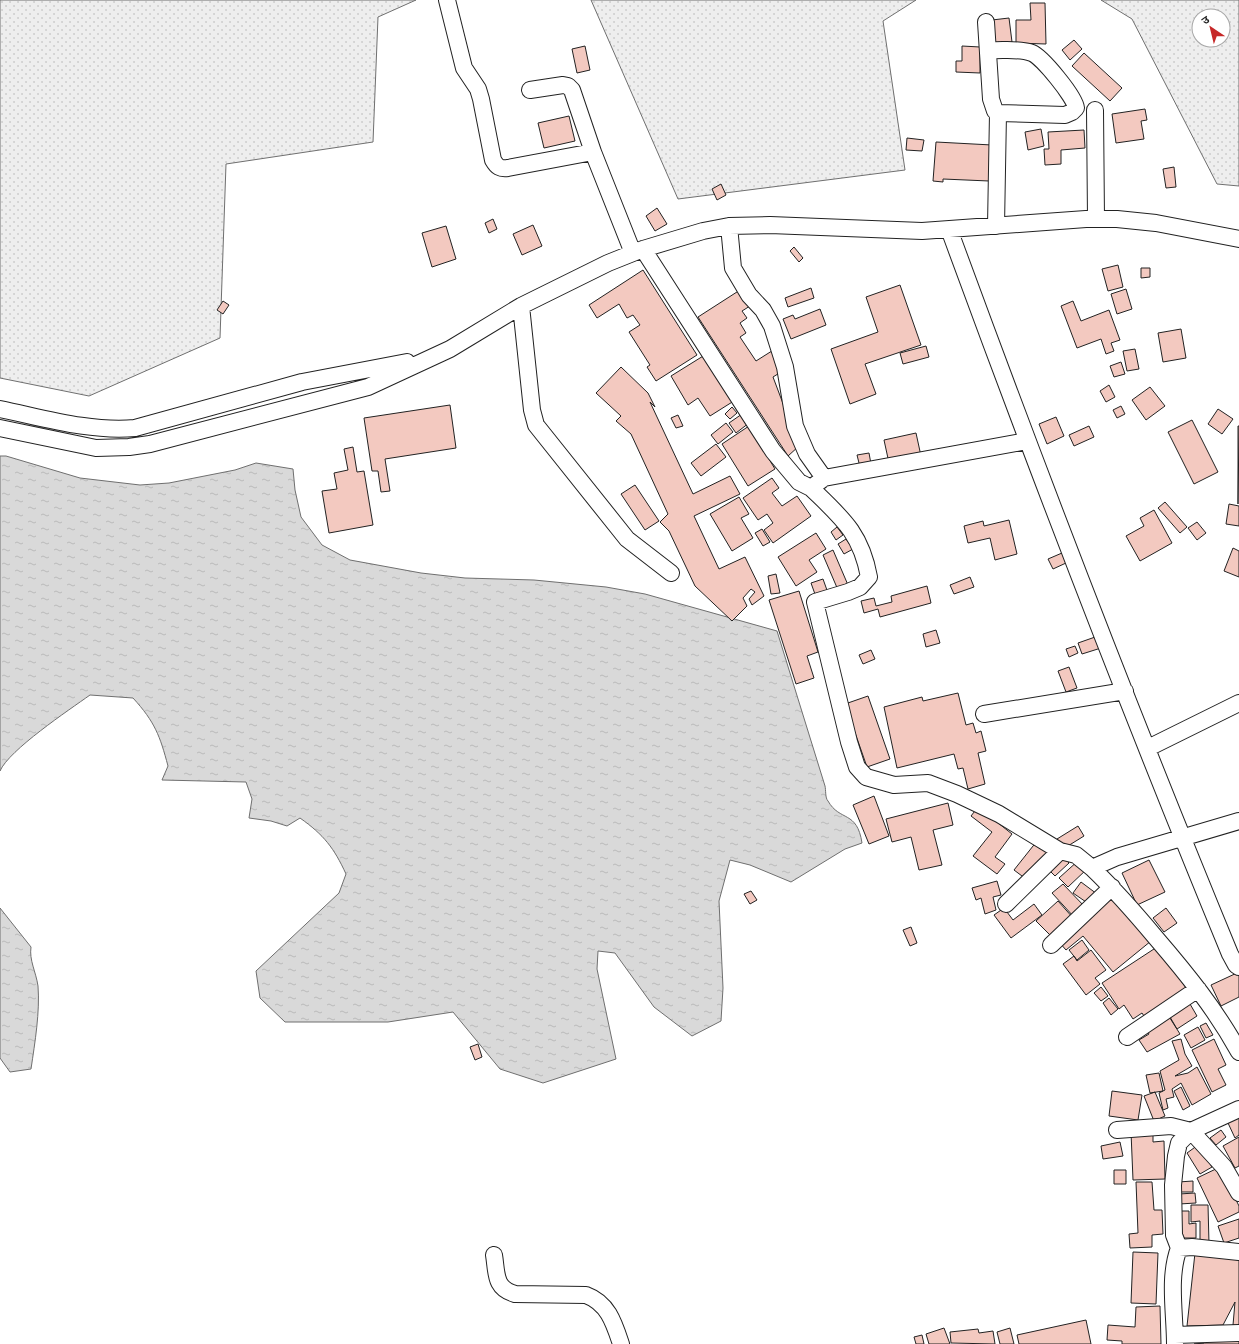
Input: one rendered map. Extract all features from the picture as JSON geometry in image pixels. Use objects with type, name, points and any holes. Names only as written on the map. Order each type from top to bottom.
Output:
[{"type":"street","points":[[447,0],[464,68],[476,85],[481,99],[493,160],[497,166],[501,169],[508,168],[593,152]]},
{"type":"street","points":[[986,22],[991,99],[994,111],[998,113],[1065,115],[1072,112],[1076,108],[1072,98],[1035,54],[1024,51],[988,50]]},
{"type":"street","points":[[530,90],[563,85],[568,86],[572,90],[593,152],[638,251],[773,451],[799,482],[811,488],[841,517],[859,541],[866,558],[869,577],[860,587],[815,602],[838,701],[857,767],[866,777],[881,783],[894,785],[928,783],[957,794],[999,814],[1060,851],[1076,855],[1112,887],[1198,989],[1223,1023],[1239,1052]]},
{"type":"street","points":[[1095,110],[1096,219]]},
{"type":"street","points":[[996,226],[998,113]]},
{"type":"street","points":[[0,428],[96,448],[129,447],[157,442],[361,389],[450,349],[521,306],[608,263],[638,251],[703,231],[729,226],[770,225],[894,231],[949,229],[1096,219],[1156,223],[1239,239]]},
{"type":"street","points":[[729,226],[733,268],[749,295],[763,310],[772,326],[785,367],[794,426],[807,454],[824,478]]},
{"type":"street","points":[[949,229],[1027,441],[1183,839],[1230,954],[1236,965],[1239,967]]},
{"type":"street","points":[[521,306],[532,410],[536,425],[627,539],[671,573]]},
{"type":"street","points":[[0,409],[92,428],[115,430],[135,428],[302,382],[430,357]]},
{"type":"street","points":[[811,488],[824,478],[1027,441]]},
{"type":"street","points":[[984,714],[1125,691]]},
{"type":"street","points":[[1148,748],[1239,703]]},
{"type":"street","points":[[1092,868],[1117,857],[1239,822]]},
{"type":"street","points":[[1006,904],[1060,851]]},
{"type":"street","points":[[1051,945],[1112,887]]},
{"type":"street","points":[[1127,1037],[1198,989]]},
{"type":"street","points":[[1239,1109],[1191,1131],[1179,1143],[1173,1185],[1174,1235],[1179,1248],[1174,1260],[1173,1293],[1175,1339],[1239,1332]]},
{"type":"street","points":[[1117,1130],[1171,1126],[1191,1131],[1224,1167],[1239,1194]]},
{"type":"street","points":[[1179,1248],[1192,1247],[1239,1252]]},
{"type":"street","points":[[494,1255],[498,1281],[507,1292],[515,1294],[586,1295],[595,1298],[602,1304],[608,1313],[621,1344]]},
{"type":"shaded area","points":[[0,0],[416,0],[378,17],[373,142],[226,164],[220,338],[89,396],[0,378]]},
{"type":"shaded area","points":[[591,0],[916,0],[883,21],[905,170],[678,199]]},
{"type":"shaded area","points":[[1101,0],[1239,0],[1239,186],[1217,184],[1132,19]]},
{"type":"water","points":[[0,456],[6,456],[80,478],[140,485],[169,483],[235,470],[256,463],[293,469],[295,490],[301,517],[322,545],[350,560],[421,573],[465,578],[534,580],[606,587],[645,594],[777,631],[825,786],[827,800],[838,812],[856,825],[860,833],[862,843],[845,849],[791,882],[750,865],[730,860],[719,901],[723,988],[721,1021],[692,1036],[654,1007],[615,953],[598,951],[597,969],[616,1059],[543,1083],[500,1069],[453,1012],[388,1022],[285,1022],[260,998],[256,971],[339,893],[346,874],[328,843],[316,830],[300,818],[287,826],[271,821],[249,818],[252,799],[246,782],[162,780],[168,766],[162,746],[152,722],[133,698],[90,695],[55,720],[15,752],[0,771]]},
{"type":"water","points":[[0,908],[31,947],[32,961],[38,986],[38,1017],[31,1069],[10,1072],[0,1058]]},
{"type":"building","points":[[1030,3],[1045,3],[1046,44],[1016,43],[1016,20],[1031,20]]},
{"type":"building","points":[[1009,18],[1012,42],[996,45],[992,20]]},
{"type":"building","points":[[1074,40],[1082,49],[1070,60],[1062,50]]},
{"type":"building","points":[[585,46],[590,70],[577,73],[572,49]]},
{"type":"building","points":[[962,46],[980,47],[980,73],[956,72],[956,61],[962,61]]},
{"type":"building","points":[[1084,53],[1122,88],[1110,101],[1072,66]]},
{"type":"building","points":[[1145,109],[1147,120],[1141,121],[1144,139],[1116,143],[1112,114]]},
{"type":"building","points":[[569,116],[575,141],[544,148],[538,123]]},
{"type":"building","points":[[1041,129],[1044,146],[1028,150],[1025,132]]},
{"type":"building","points":[[1084,130],[1085,148],[1061,150],[1061,164],[1045,165],[1044,149],[1049,149],[1048,132]]},
{"type":"building","points":[[907,138],[924,140],[922,151],[906,150]]},
{"type":"building","points":[[936,142],[992,145],[989,181],[943,179],[943,182],[933,181]]},
{"type":"building","points":[[1174,167],[1176,187],[1166,188],[1163,169]]},
{"type":"building","points":[[721,184],[726,195],[717,200],[712,189]]},
{"type":"building","points":[[657,208],[667,224],[655,231],[646,216]]},
{"type":"building","points":[[493,219],[497,229],[489,233],[485,223]]},
{"type":"building","points":[[533,225],[542,246],[522,255],[513,234]]},
{"type":"building","points":[[446,226],[456,259],[432,267],[422,233]]},
{"type":"building","points":[[794,247],[803,258],[799,262],[790,251]]},
{"type":"building","points":[[1118,265],[1123,287],[1108,291],[1102,269]]},
{"type":"building","points":[[1141,268],[1150,268],[1150,277],[1141,278]]},
{"type":"building","points":[[643,270],[697,355],[656,381],[647,367],[650,365],[629,332],[640,325],[633,315],[627,318],[619,304],[597,318],[589,305]]},
{"type":"building","points":[[900,285],[921,345],[865,364],[876,394],[850,404],[831,349],[878,332],[866,297]]},
{"type":"building","points":[[811,288],[814,298],[788,307],[785,298]]},
{"type":"building","points":[[1126,289],[1132,309],[1117,314],[1111,294]]},
{"type":"building","points":[[740,290],[750,306],[742,311],[747,318],[740,323],[746,333],[740,337],[756,361],[775,349],[781,372],[773,377],[799,446],[788,456],[698,317]]},
{"type":"building","points":[[223,301],[229,305],[223,314],[217,310]]},
{"type":"building","points":[[1073,301],[1081,321],[1109,310],[1120,340],[1111,343],[1114,351],[1106,354],[1101,339],[1077,348],[1061,306]]},
{"type":"building","points":[[820,309],[826,325],[791,339],[783,319],[793,315],[795,319]]},
{"type":"building","points":[[1181,329],[1186,358],[1163,362],[1158,333]]},
{"type":"building","points":[[926,346],[929,357],[903,364],[900,353]]},
{"type":"building","points":[[1135,349],[1139,369],[1127,371],[1123,351]]},
{"type":"building","points":[[708,353],[737,399],[710,416],[698,398],[688,405],[671,376]]},
{"type":"building","points":[[1121,362],[1125,374],[1114,377],[1110,366]]},
{"type":"building","points":[[621,367],[648,393],[655,407],[650,402],[693,494],[730,476],[740,494],[694,516],[719,569],[745,557],[764,596],[752,605],[749,599],[755,592],[751,589],[743,598],[747,606],[732,621],[695,586],[669,531],[660,522],[668,514],[631,434],[616,421],[621,416],[596,393]]},
{"type":"building","points":[[1109,385],[1115,397],[1106,402],[1100,391]]},
{"type":"building","points":[[1150,387],[1165,406],[1146,420],[1132,400]]},
{"type":"building","points":[[450,405],[456,448],[385,459],[390,491],[381,492],[378,471],[372,471],[364,418]]},
{"type":"building","points":[[1121,406],[1125,414],[1117,418],[1113,410]]},
{"type":"building","points":[[732,407],[737,413],[730,419],[725,414]]},
{"type":"building","points":[[1218,409],[1233,419],[1222,434],[1208,424]]},
{"type":"building","points":[[742,414],[749,423],[736,433],[729,423]]},
{"type":"building","points":[[678,415],[683,426],[676,428],[671,418]]},
{"type":"building","points":[[1056,417],[1064,436],[1047,444],[1039,424]]},
{"type":"building","points":[[1192,420],[1218,472],[1194,484],[1168,432]]},
{"type":"building","points":[[726,423],[733,432],[718,444],[711,435]]},
{"type":"building","points":[[749,426],[775,469],[748,486],[722,444]]},
{"type":"building","points":[[1089,426],[1094,437],[1074,446],[1069,435]]},
{"type":"building","points":[[1238,426],[1239,426],[1238,504]]},
{"type":"building","points":[[916,433],[921,456],[889,463],[884,440]]},
{"type":"building","points":[[716,444],[726,457],[701,476],[691,463]]},
{"type":"building","points":[[353,447],[357,472],[364,471],[373,525],[329,533],[322,491],[337,489],[334,473],[348,470],[344,449]]},
{"type":"building","points":[[869,453],[871,464],[860,467],[857,455]]},
{"type":"building","points":[[772,478],[779,488],[772,493],[782,506],[797,496],[811,516],[773,543],[764,530],[773,523],[767,514],[758,520],[743,498]]},
{"type":"building","points":[[635,485],[659,521],[645,530],[621,494]]},
{"type":"building","points":[[739,497],[749,514],[741,518],[753,538],[732,551],[710,514]]},
{"type":"building","points":[[1165,502],[1187,527],[1180,533],[1158,508]]},
{"type":"building","points":[[1229,504],[1239,506],[1239,526],[1226,524]]},
{"type":"building","points":[[1154,510],[1172,543],[1140,561],[1126,536],[1144,526],[1140,518]]},
{"type":"building","points":[[1009,520],[1017,554],[995,560],[990,538],[968,543],[964,526],[983,521],[984,526]]},
{"type":"building","points":[[1197,522],[1206,533],[1197,540],[1188,528]]},
{"type":"building","points":[[837,527],[843,535],[836,540],[831,532]]},
{"type":"building","points":[[762,529],[770,542],[763,546],[755,533]]},
{"type":"building","points":[[816,533],[826,549],[809,560],[817,572],[796,586],[778,557]]},
{"type":"building","points":[[846,539],[853,549],[844,554],[838,544]]},
{"type":"building","points":[[1233,548],[1239,551],[1239,577],[1224,571]]},
{"type":"building","points":[[833,550],[848,585],[838,590],[823,555]]},
{"type":"building","points":[[1062,553],[1066,563],[1053,569],[1048,559]]},
{"type":"building","points":[[776,574],[780,593],[771,594],[768,576]]},
{"type":"building","points":[[970,577],[974,587],[954,594],[950,585]]},
{"type":"building","points":[[823,579],[828,593],[816,597],[811,583]]},
{"type":"building","points":[[927,586],[931,603],[880,617],[878,609],[864,613],[861,601],[874,598],[876,606],[892,602],[891,596]]},
{"type":"building","points":[[799,591],[818,652],[807,656],[814,678],[796,684],[769,600]]},
{"type":"building","points":[[936,630],[940,643],[926,647],[923,634]]},
{"type":"building","points":[[1098,636],[1101,648],[1082,654],[1078,643]]},
{"type":"building","points":[[1075,646],[1078,653],[1069,657],[1066,649]]},
{"type":"building","points":[[871,650],[875,659],[863,664],[859,655]]},
{"type":"building","points":[[1069,667],[1077,688],[1066,692],[1058,671]]},
{"type":"building","points":[[958,693],[966,725],[973,723],[976,733],[981,731],[986,751],[978,753],[985,784],[968,789],[963,768],[958,769],[954,754],[897,768],[884,707],[922,697],[923,701]]},
{"type":"building","points":[[868,696],[890,759],[867,767],[845,704]]},
{"type":"building","points":[[874,796],[889,836],[869,844],[853,805]]},
{"type":"building","points":[[948,803],[953,825],[933,830],[942,865],[919,870],[911,837],[892,842],[886,819]]},
{"type":"building","points":[[978,807],[1012,834],[995,857],[1005,864],[997,874],[973,856],[992,832],[971,816]]},
{"type":"building","points":[[1078,826],[1084,836],[1063,849],[1057,839]]},
{"type":"building","points":[[1037,841],[1049,851],[1026,879],[1014,870]]},
{"type":"building","points":[[1062,855],[1069,863],[1055,876],[1047,868]]},
{"type":"building","points":[[1079,860],[1087,869],[1068,887],[1059,878]]},
{"type":"building","points":[[1149,860],[1165,892],[1137,905],[1122,873]]},
{"type":"building","points":[[997,881],[1001,895],[993,897],[996,910],[985,914],[981,898],[976,900],[972,888]]},
{"type":"building","points":[[1081,882],[1097,894],[1089,904],[1073,893]]},
{"type":"building","points":[[1063,884],[1085,907],[1074,917],[1052,893]]},
{"type":"building","points":[[751,891],[757,900],[750,904],[744,894]]},
{"type":"building","points":[[1111,894],[1151,941],[1113,972],[1083,936],[1066,950],[1059,942]]},
{"type":"building","points":[[1058,901],[1074,919],[1053,938],[1036,921]]},
{"type":"building","points":[[1034,904],[1042,915],[1011,938],[994,915],[1004,908],[1013,920]]},
{"type":"building","points":[[1166,908],[1177,923],[1164,932],[1153,918]]},
{"type":"building","points":[[911,927],[917,943],[910,946],[903,930]]},
{"type":"building","points":[[1082,940],[1089,950],[1077,960],[1069,950]]},
{"type":"building","points":[[1157,947],[1189,992],[1146,1019],[1142,1013],[1133,1019],[1124,1005],[1119,1009],[1102,983]]},
{"type":"building","points":[[1091,950],[1106,970],[1095,978],[1100,984],[1086,995],[1063,964],[1074,956],[1077,961]]},
{"type":"building","points":[[1239,972],[1239,997],[1221,1006],[1211,985]]},
{"type":"building","points":[[1101,987],[1108,996],[1101,1001],[1094,993]]},
{"type":"building","points":[[1109,998],[1118,1009],[1111,1015],[1103,1003]]},
{"type":"building","points":[[1190,1004],[1197,1016],[1177,1029],[1170,1017]]},
{"type":"building","points":[[1168,1015],[1180,1034],[1147,1052],[1139,1040],[1149,1034],[1146,1029]]},
{"type":"building","points":[[1206,1023],[1213,1035],[1206,1038],[1200,1026]]},
{"type":"building","points":[[1198,1027],[1205,1040],[1191,1048],[1184,1035]]},
{"type":"building","points":[[1181,1039],[1185,1054],[1192,1066],[1175,1076],[1188,1073],[1197,1067],[1211,1094],[1192,1105],[1181,1083],[1172,1089],[1174,1097],[1166,1099],[1168,1108],[1163,1110],[1159,1093],[1165,1090],[1160,1071],[1179,1060],[1172,1041]]},
{"type":"building","points":[[1214,1039],[1226,1065],[1218,1069],[1226,1085],[1212,1092],[1192,1050]]},
{"type":"building","points":[[478,1044],[482,1057],[475,1060],[470,1047]]},
{"type":"building","points":[[1159,1073],[1163,1091],[1150,1093],[1146,1075]]},
{"type":"building","points":[[1181,1087],[1190,1106],[1183,1110],[1174,1091]]},
{"type":"building","points":[[1112,1091],[1142,1095],[1138,1120],[1109,1116]]},
{"type":"building","points":[[1155,1092],[1165,1116],[1154,1121],[1144,1096]]},
{"type":"building","points":[[1239,1116],[1239,1135],[1235,1138],[1228,1123]]},
{"type":"building","points":[[1221,1130],[1226,1137],[1216,1145],[1210,1138]]},
{"type":"building","points":[[1153,1131],[1153,1142],[1164,1141],[1165,1179],[1133,1180],[1131,1132]]},
{"type":"building","points":[[1239,1137],[1239,1166],[1235,1168],[1223,1146]]},
{"type":"building","points":[[1120,1142],[1123,1156],[1103,1159],[1101,1146]]},
{"type":"building","points":[[1198,1145],[1212,1167],[1200,1174],[1187,1153]]},
{"type":"building","points":[[1220,1167],[1239,1206],[1239,1212],[1218,1222],[1197,1178]]},
{"type":"building","points":[[1114,1170],[1126,1170],[1126,1184],[1114,1184]]},
{"type":"building","points":[[1193,1181],[1193,1192],[1178,1192],[1178,1182]]},
{"type":"building","points":[[1136,1182],[1152,1182],[1154,1210],[1162,1210],[1163,1234],[1152,1235],[1152,1247],[1130,1248],[1129,1234],[1138,1233]]},
{"type":"building","points":[[1195,1193],[1196,1203],[1179,1204],[1179,1194]]},
{"type":"building","points":[[1191,1205],[1208,1205],[1209,1244],[1200,1244],[1200,1221],[1191,1222]]},
{"type":"building","points":[[1178,1211],[1189,1211],[1189,1224],[1196,1223],[1196,1238],[1178,1238]]},
{"type":"building","points":[[1239,1219],[1239,1238],[1224,1243],[1218,1226]]},
{"type":"building","points":[[1133,1252],[1158,1253],[1156,1304],[1131,1303]]},
{"type":"building","points":[[1195,1253],[1239,1260],[1239,1326],[1233,1325],[1235,1302],[1223,1325],[1187,1326]]},
{"type":"building","points":[[1160,1306],[1161,1344],[1122,1344],[1122,1341],[1107,1340],[1108,1325],[1135,1327],[1136,1307]]},
{"type":"building","points":[[1086,1320],[1091,1344],[1019,1344],[1017,1335]]},
{"type":"building","points":[[944,1328],[950,1344],[929,1344],[926,1334]]},
{"type":"building","points":[[1010,1328],[1014,1344],[1000,1344],[997,1332]]},
{"type":"building","points":[[978,1329],[979,1333],[993,1331],[995,1344],[951,1343],[950,1332]]},
{"type":"building","points":[[1239,1334],[1239,1344],[1194,1344],[1204,1343],[1204,1337]]},
{"type":"building","points":[[922,1335],[924,1344],[916,1344],[914,1337]]}]
